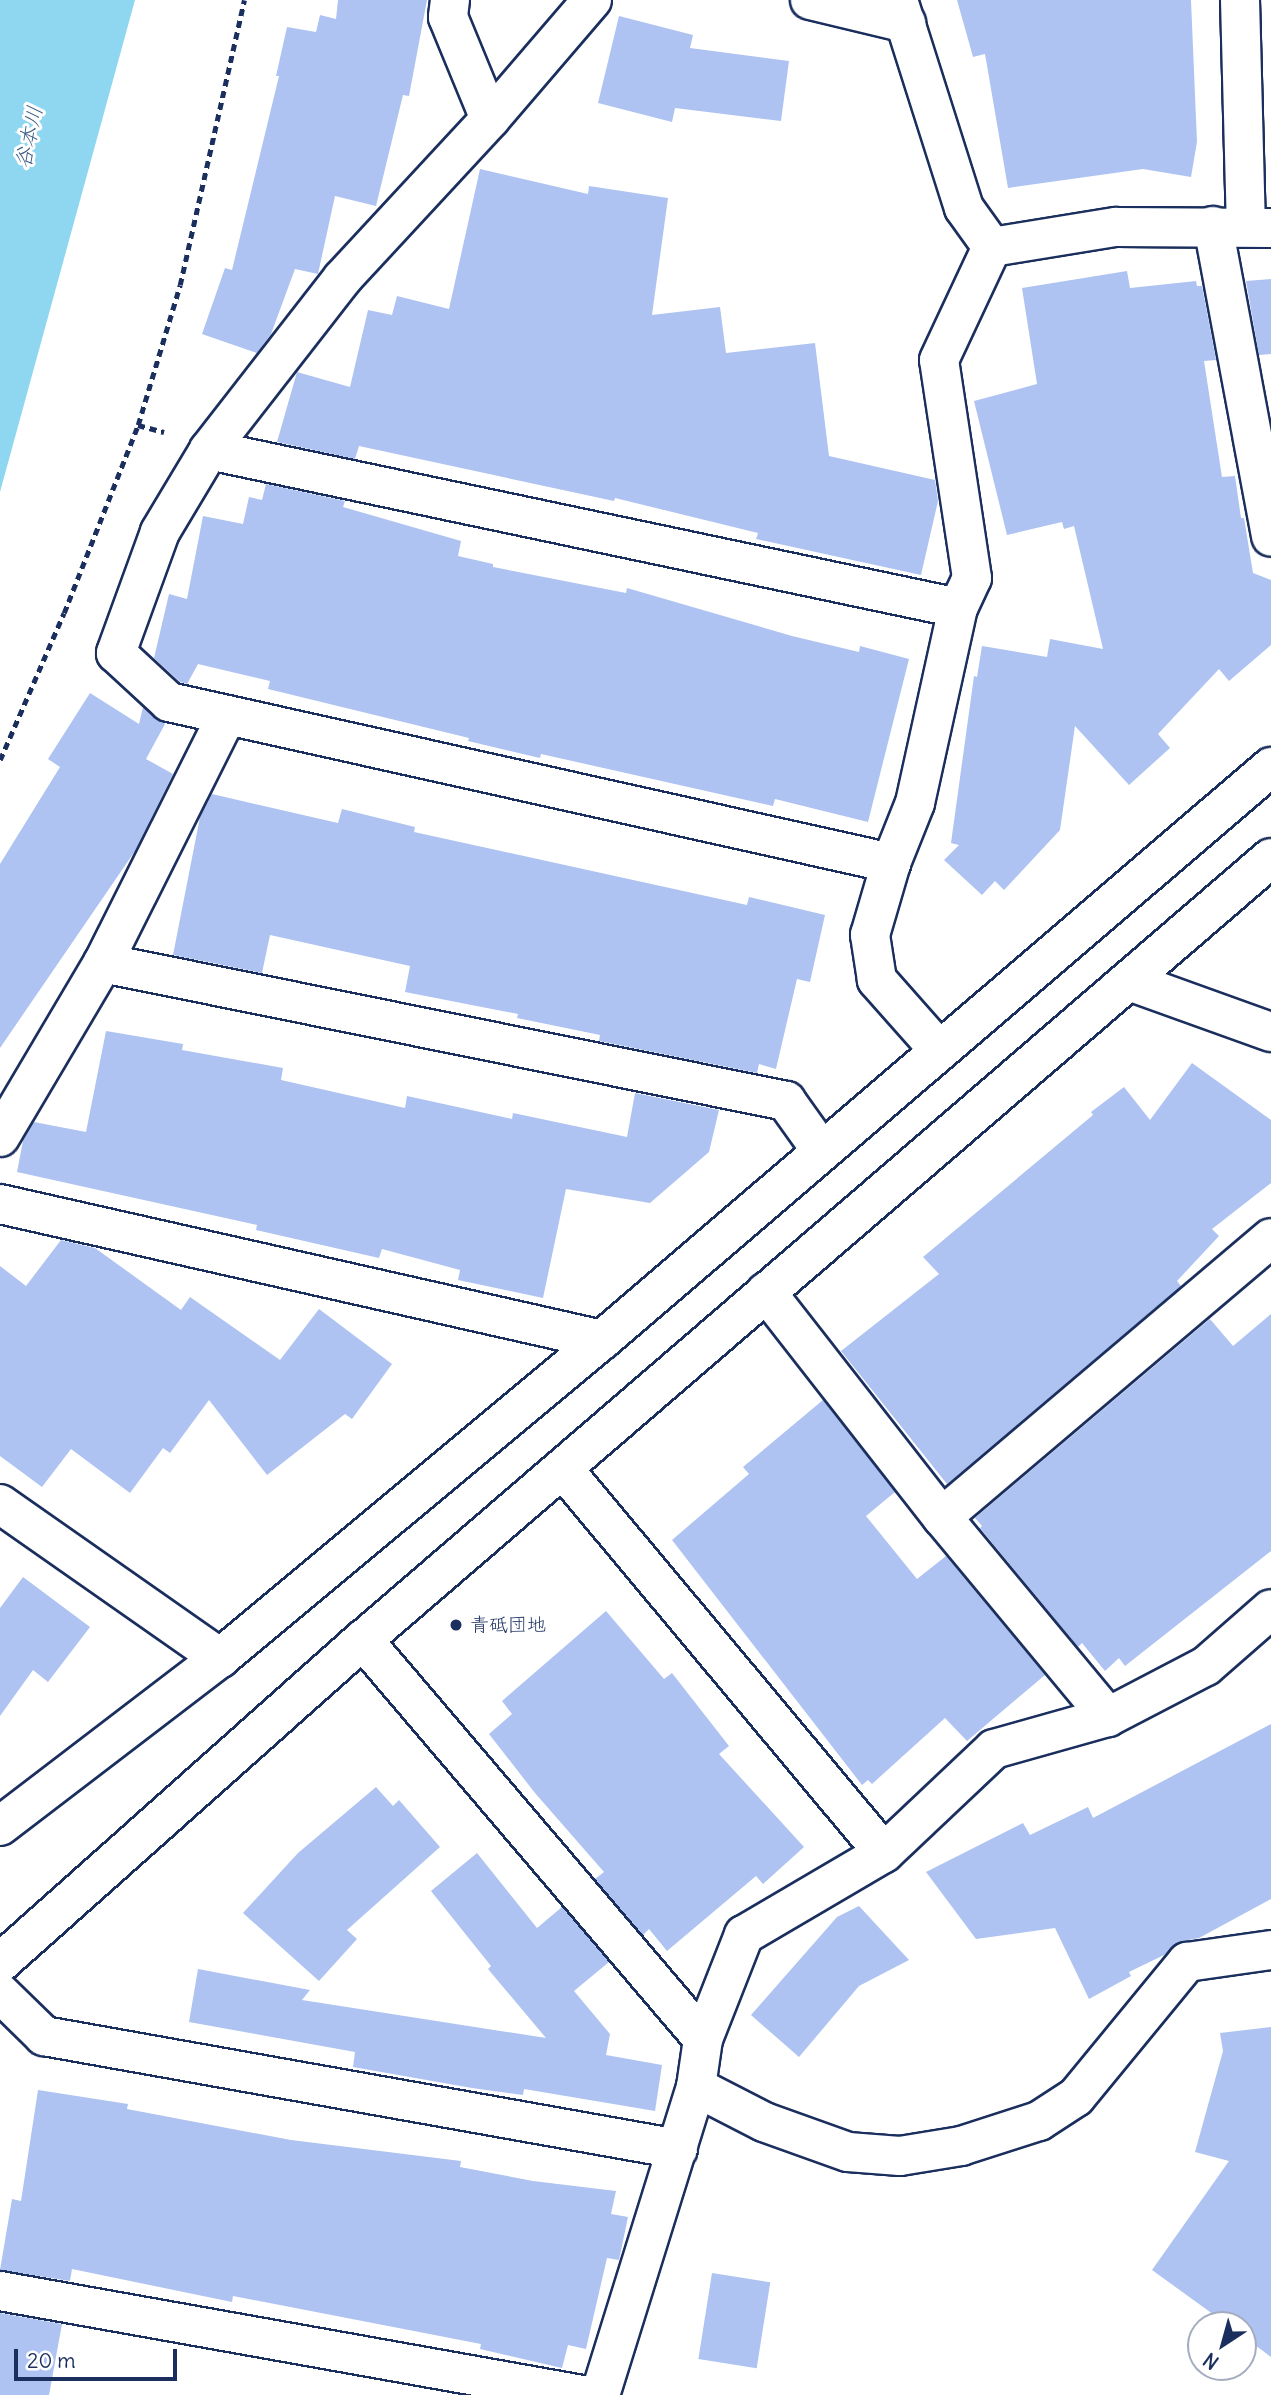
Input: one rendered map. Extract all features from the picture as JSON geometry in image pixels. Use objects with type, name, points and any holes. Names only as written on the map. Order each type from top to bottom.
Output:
[{"type":"street","points":[[450,0],[448,17],[489,119]]},
{"type":"street","points":[[592,0],[489,119],[342,279],[209,450],[160,532],[116,653],[169,702],[891,863]]},
{"type":"street","points":[[1240,0],[1243,227],[1271,537]]},
{"type":"street","points":[[830,2],[902,12],[964,208],[992,247]]},
{"type":"street","points":[[992,247],[1116,227],[1243,227]]},
{"type":"street","points":[[939,1050],[877,980],[870,935],[891,863],[915,803],[958,608],[972,578],[939,360],[992,247]]},
{"type":"street","points":[[209,450],[958,608]]},
{"type":"street","points":[[0,1137],[103,963],[227,715]]},
{"type":"street","points":[[3,1819],[220,1658],[602,1340],[1271,767]]},
{"type":"street","points":[[0,1963],[363,1640],[1271,858]]},
{"type":"street","points":[[103,963],[786,1101],[821,1150]]},
{"type":"street","points":[[1129,981],[1271,1032]]},
{"type":"street","points":[[0,1204],[602,1340]]},
{"type":"street","points":[[942,1517],[1271,1238]]},
{"type":"street","points":[[766,1292],[942,1517],[1108,1717]]},
{"type":"street","points":[[563,1469],[884,1853]]},
{"type":"street","points":[[0,1504],[220,1658]]},
{"type":"street","points":[[600,2395],[696,2087],[703,2039],[744,1935],[884,1853],[995,1749],[1108,1717],[1206,1666],[1271,1609]]},
{"type":"street","points":[[363,1640],[703,2039]]},
{"type":"street","points":[[696,2087],[764,2122],[848,2152],[900,2155],[961,2146],[1039,2121],[1076,2097],[1187,1962],[1271,1950]]},
{"type":"street","points":[[0,1993],[44,2036],[678,2149]]},
{"type":"street","points":[[0,2291],[582,2395]]},
{"type":"path","points":[[0,760],[64,613],[138,425],[180,285],[244,0]]},
{"type":"path","points":[[138,425],[150,429]]},
{"type":"water","name":"谷本川","points":[[0,0],[135,0],[0,492]]},
{"type":"building","points":[[338,0],[427,0],[409,96],[403,95],[376,206],[335,196],[318,274],[295,269],[271,334],[257,353],[202,334],[225,268],[232,270],[279,76],[276,76],[287,27],[316,32],[320,15],[336,19]]},
{"type":"building","points":[[957,0],[1191,0],[1197,142],[1191,177],[1143,169],[1008,188],[985,54],[973,57]]},
{"type":"building","points":[[619,16],[693,35],[690,48],[789,61],[781,121],[675,108],[672,122],[598,103]]},
{"type":"building","points":[[480,169],[588,194],[589,186],[668,198],[652,315],[720,307],[726,353],[815,343],[829,456],[935,480],[938,501],[921,575],[756,539],[758,533],[615,498],[614,501],[359,446],[355,459],[277,442],[297,372],[350,387],[368,310],[392,315],[397,296],[449,309]]},
{"type":"building","points":[[1127,271],[1130,288],[1196,281],[1197,286],[1202,286],[1216,360],[1204,361],[1222,477],[1235,476],[1253,573],[1271,580],[1271,645],[1229,681],[1219,669],[1158,734],[1170,748],[1129,785],[1075,726],[1060,830],[1004,890],[995,881],[982,895],[944,860],[959,845],[951,843],[974,676],[977,677],[982,646],[1047,657],[1050,639],[1103,649],[1074,526],[1064,529],[1062,522],[1007,535],[974,401],[1037,384],[1022,288]]},
{"type":"building","points":[[1271,279],[1271,354],[1259,355],[1246,281]]},
{"type":"building","points":[[266,484],[345,501],[343,507],[461,541],[458,556],[493,564],[493,567],[626,593],[627,588],[792,636],[859,652],[860,646],[909,659],[868,822],[775,799],[773,806],[541,754],[540,758],[268,689],[270,681],[198,664],[187,684],[180,682],[154,658],[169,594],[187,599],[203,516],[243,524],[249,497],[262,500]]},
{"type":"building","points":[[90,693],[139,724],[143,707],[165,724],[146,759],[173,774],[135,851],[0,1048],[0,864],[60,767],[48,759]]},
{"type":"building","points":[[212,794],[338,823],[342,809],[415,827],[414,832],[747,905],[749,897],[825,915],[810,982],[797,979],[776,1069],[759,1064],[757,1073],[599,1041],[600,1035],[517,1018],[518,1014],[405,992],[410,966],[270,935],[262,973],[173,955],[200,817]]},
{"type":"building","points":[[106,1031],[183,1044],[182,1050],[283,1068],[281,1080],[405,1108],[407,1096],[512,1119],[513,1113],[627,1137],[635,1093],[719,1110],[709,1152],[650,1203],[566,1189],[543,1298],[458,1280],[460,1270],[382,1249],[379,1258],[256,1230],[257,1225],[17,1172],[23,1141],[34,1122],[86,1132]]},
{"type":"building","points":[[1192,1063],[1271,1120],[1271,1183],[1212,1229],[1219,1236],[1177,1281],[1181,1286],[947,1484],[841,1351],[939,1274],[923,1257],[1093,1115],[1091,1112],[1124,1087],[1150,1120]]},
{"type":"building","points":[[61,1240],[95,1248],[181,1310],[190,1297],[280,1360],[319,1309],[392,1364],[352,1419],[345,1414],[267,1475],[209,1400],[170,1453],[163,1448],[130,1493],[71,1449],[42,1487],[0,1456],[0,1266],[26,1286]]},
{"type":"building","points":[[1271,1314],[1271,1551],[1125,1666],[1119,1658],[1105,1671],[1082,1643],[1078,1647],[980,1528],[982,1526],[975,1518],[1210,1319],[1233,1346]]},
{"type":"building","points":[[823,1400],[895,1492],[866,1516],[917,1579],[946,1556],[1045,1675],[967,1741],[945,1718],[872,1784],[868,1780],[862,1785],[672,1540],[749,1474],[743,1467]]},
{"type":"building","points":[[23,1577],[90,1627],[48,1682],[33,1670],[0,1716],[0,1608]]},
{"type":"building","points":[[606,1611],[664,1679],[672,1673],[729,1746],[719,1754],[804,1847],[763,1884],[756,1876],[667,1951],[649,1929],[643,1935],[595,1879],[604,1872],[535,1793],[489,1734],[512,1714],[502,1701]]},
{"type":"building","points":[[1271,1724],[1271,1899],[1199,1938],[1183,1941],[1164,1955],[1129,1972],[1131,1976],[1089,1999],[1055,1928],[976,1939],[926,1872],[1023,1823],[1030,1835],[1088,1807],[1093,1818]]},
{"type":"building","points":[[376,1787],[393,1806],[399,1800],[440,1847],[347,1930],[357,1939],[319,1981],[243,1913],[298,1853]]},
{"type":"building","points":[[477,1853],[537,1928],[562,1907],[609,1962],[574,1991],[610,2034],[606,2055],[662,2065],[655,2111],[524,2089],[523,2095],[472,2088],[353,2067],[355,2052],[189,2022],[198,1969],[310,1990],[302,2000],[546,2038],[488,1969],[491,1966],[431,1891]]},
{"type":"building","points":[[859,1906],[909,1960],[859,1986],[799,2057],[751,2015],[837,1917]]},
{"type":"building","points":[[1271,2027],[1271,2357],[1257,2346],[1257,2311],[1209,2311],[1152,2270],[1229,2161],[1195,2152],[1223,2051],[1220,2033]]},
{"type":"building","points":[[38,2090],[128,2104],[127,2109],[291,2140],[461,2161],[460,2167],[533,2181],[616,2191],[611,2214],[628,2217],[619,2260],[607,2258],[586,2349],[568,2345],[562,2368],[480,2349],[481,2344],[233,2296],[232,2302],[72,2269],[70,2281],[0,2270],[12,2199],[21,2201]]},
{"type":"building","points":[[712,2273],[770,2282],[757,2368],[698,2359]]},
{"type":"building","points":[[0,2313],[62,2324],[49,2395],[0,2395]]},
{"type":"place","name":"青砥団地","points":[[456,1625]]}]
